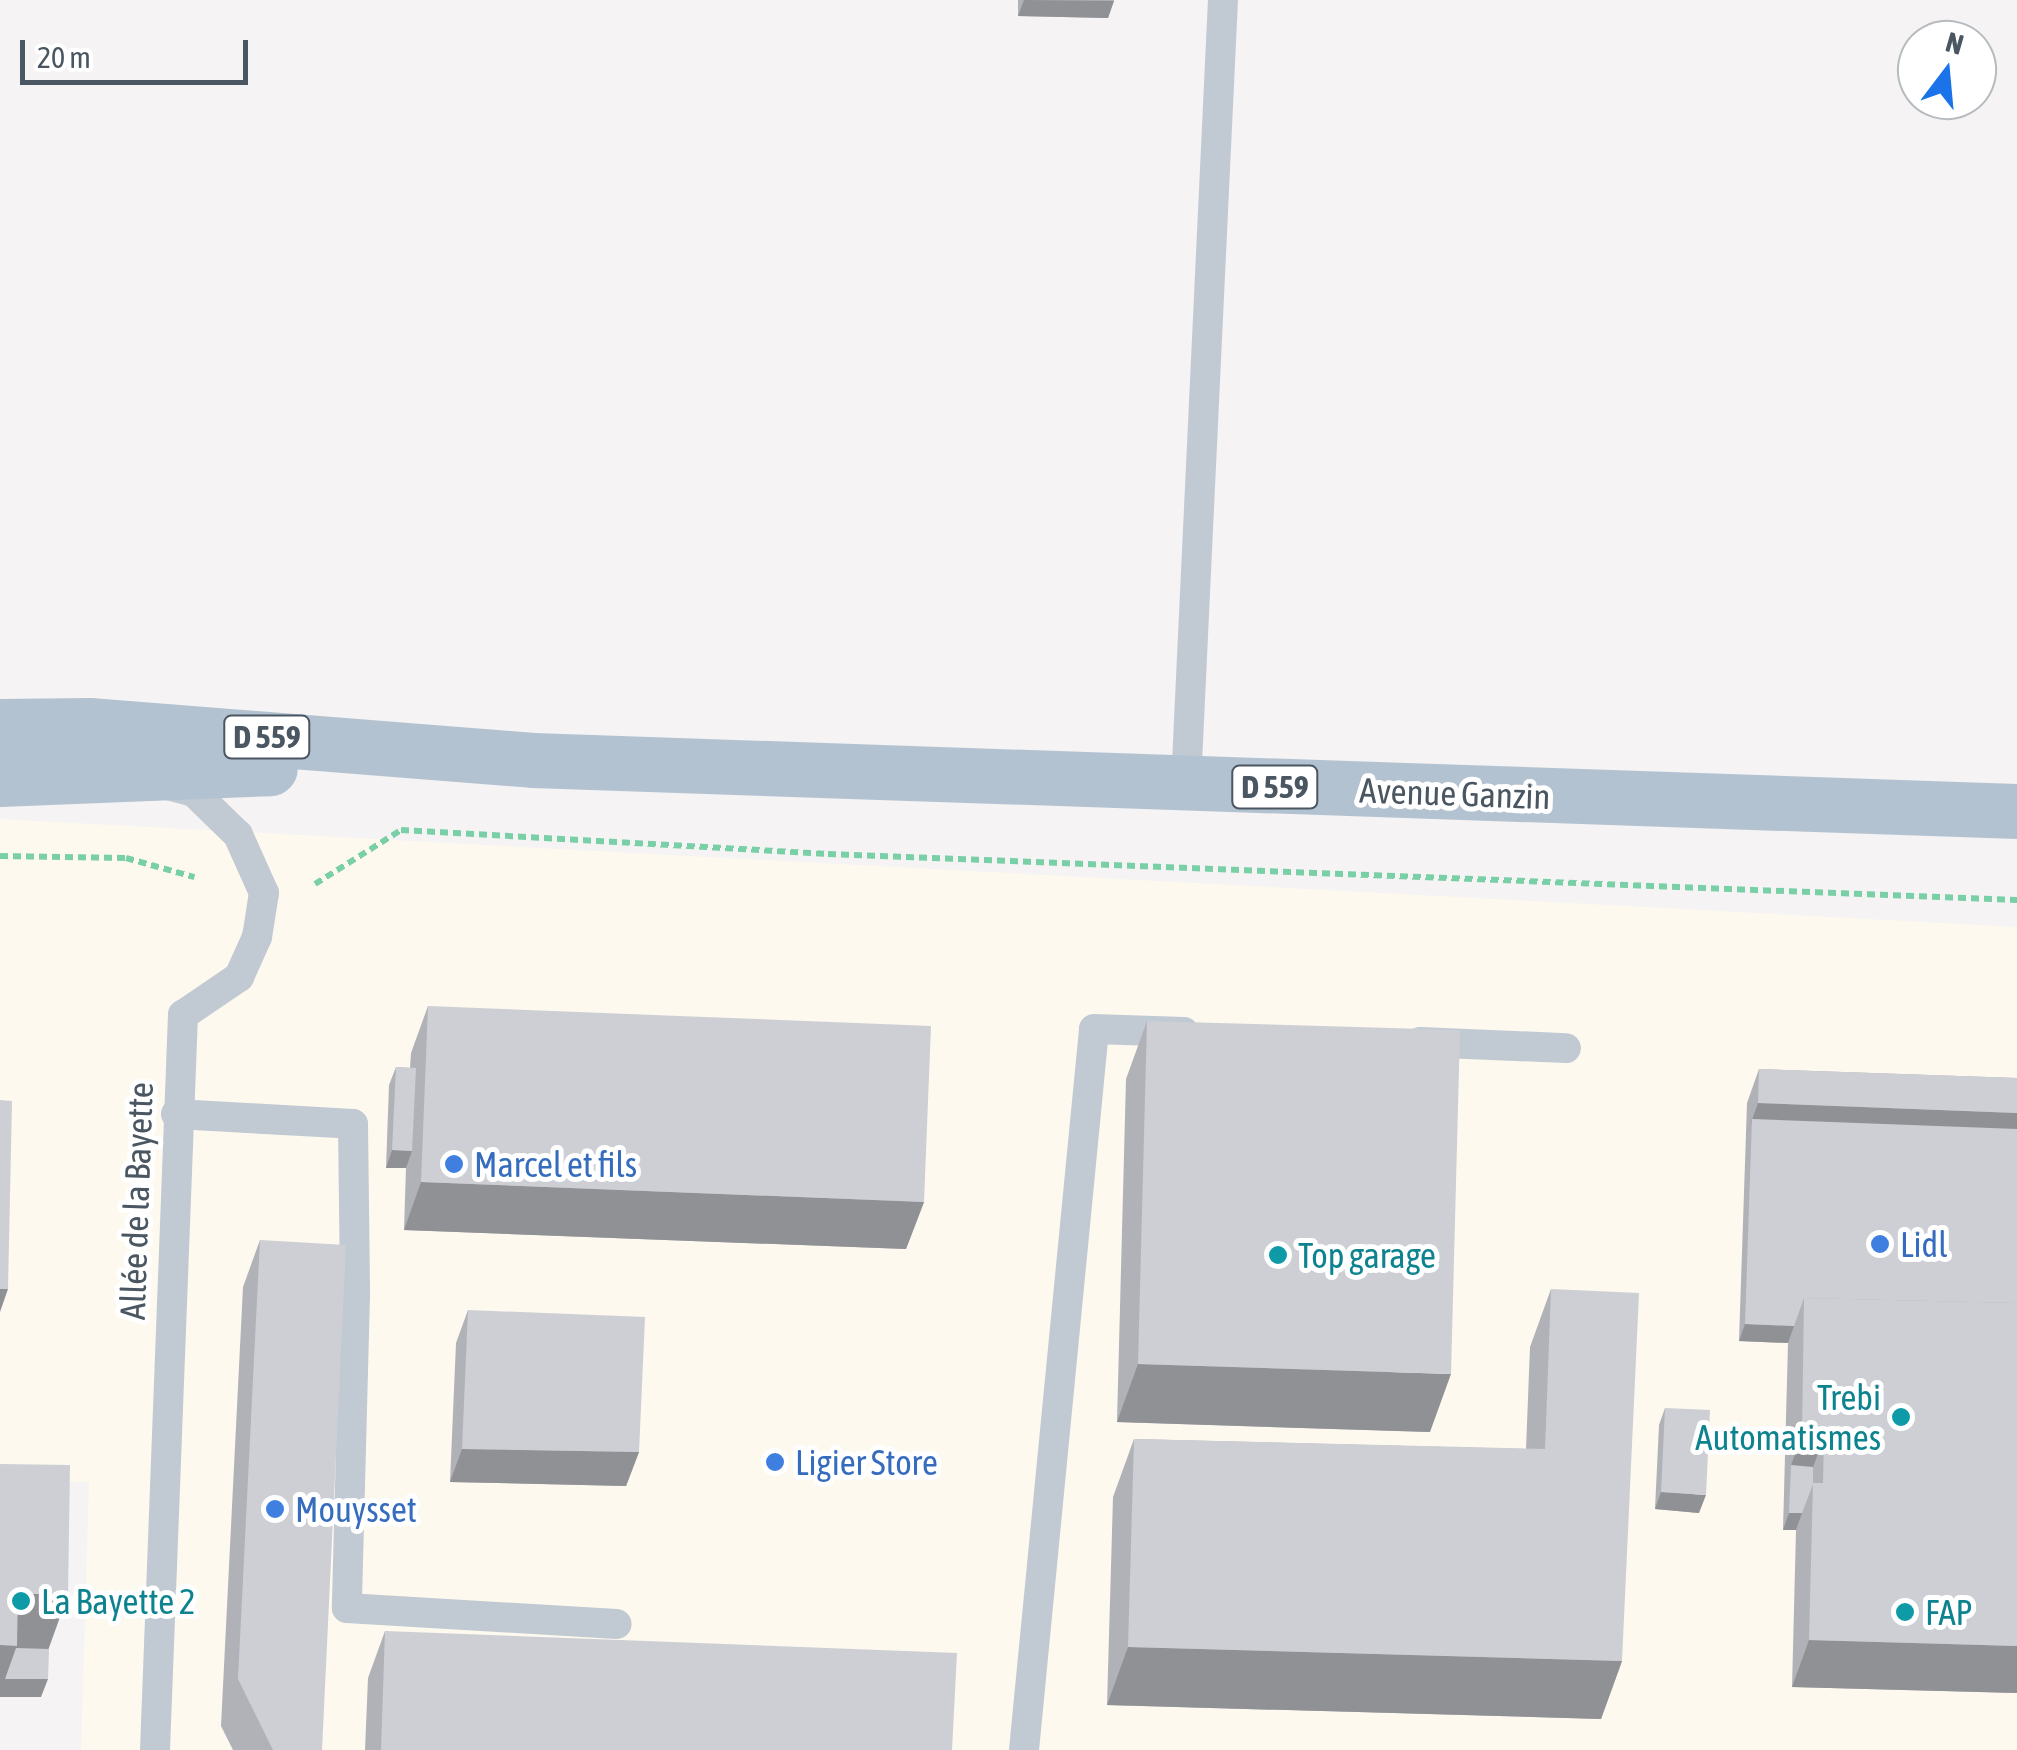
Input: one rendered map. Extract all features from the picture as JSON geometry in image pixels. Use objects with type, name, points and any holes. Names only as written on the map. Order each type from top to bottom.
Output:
[{"type":"main road","name":"Avenue Ganzin","points":[[0,726],[89,725],[533,760],[2017,812]]},
{"type":"main road","name":"Avenue Ganzin","points":[[0,780],[533,760]]},
{"type":"lane","points":[[1186,784],[1224,0]]},
{"type":"lane","name":"Allée de la Bayette","points":[[118,773],[194,792],[238,835],[264,894],[257,938],[239,977],[183,1015],[176,1114],[155,1750]]},
{"type":"lane","points":[[1024,1750],[1094,1029],[1212,1034]]},
{"type":"lane","points":[[1389,1041],[1566,1048]]},
{"type":"lane","points":[[176,1114],[353,1124],[355,1294],[347,1608],[617,1624]]},
{"type":"path","points":[[301,891],[349,866],[401,830],[828,854],[2017,900]]},
{"type":"path","points":[[0,856],[126,858],[209,883]]},
{"type":"shaded area","points":[[0,819],[2017,927],[2017,1750],[81,1750],[89,1482],[0,1482]]},
{"type":"building","points":[[428,1006],[931,1026],[924,1202],[421,1182]]},
{"type":"building","name":"Top garage","points":[[1147,1021],[1460,1030],[1451,1374],[1138,1364]]},
{"type":"building","points":[[396,1067],[416,1068],[412,1151],[392,1150]]},
{"type":"building","points":[[1759,1069],[2017,1078],[2017,1113],[1758,1103]]},
{"type":"building","points":[[0,1100],[12,1101],[8,1289],[0,1289]]},
{"type":"building","name":"Lidl","points":[[1752,1119],[2017,1129],[2017,1303],[1804,1298],[1794,1326],[1745,1324]]},
{"type":"building","name":"Mouysset","points":[[260,1240],[346,1245],[322,1750],[273,1750],[238,1679]]},
{"type":"building","points":[[1551,1289],[1639,1293],[1622,1661],[1128,1647],[1134,1439],[1545,1449]]},
{"type":"building","points":[[1804,1298],[2017,1303],[2017,1646],[1809,1640],[1813,1483],[1823,1483],[1824,1437],[1802,1435]]},
{"type":"building","points":[[468,1310],[645,1317],[639,1452],[462,1449]]},
{"type":"building","points":[[1665,1408],[1710,1410],[1706,1495],[1661,1492]]},
{"type":"building","points":[[0,1464],[70,1465],[68,1595],[18,1593],[17,1646],[0,1645]]},
{"type":"building","points":[[1791,1465],[1813,1467],[1813,1484],[1802,1513],[1789,1513]]},
{"type":"building","points":[[385,1631],[957,1653],[952,1750],[381,1750]]},
{"type":"building","points":[[16,1648],[49,1649],[48,1679],[5,1679]]},
{"type":"place","name":"Marcel et fils","points":[[454,1164]]},
{"type":"place","name":"Lidl","points":[[1880,1244]]},
{"type":"place","name":"Top garage","points":[[1278,1255]]},
{"type":"place","name":"Trebi Automatismes","points":[[1901,1417]]},
{"type":"place","name":"Ligier Store","points":[[775,1462]]},
{"type":"place","name":"Mouysset","points":[[275,1509]]},
{"type":"place","name":"La Bayette 2","points":[[21,1601]]},
{"type":"place","name":"FAP","points":[[1905,1612]]}]
